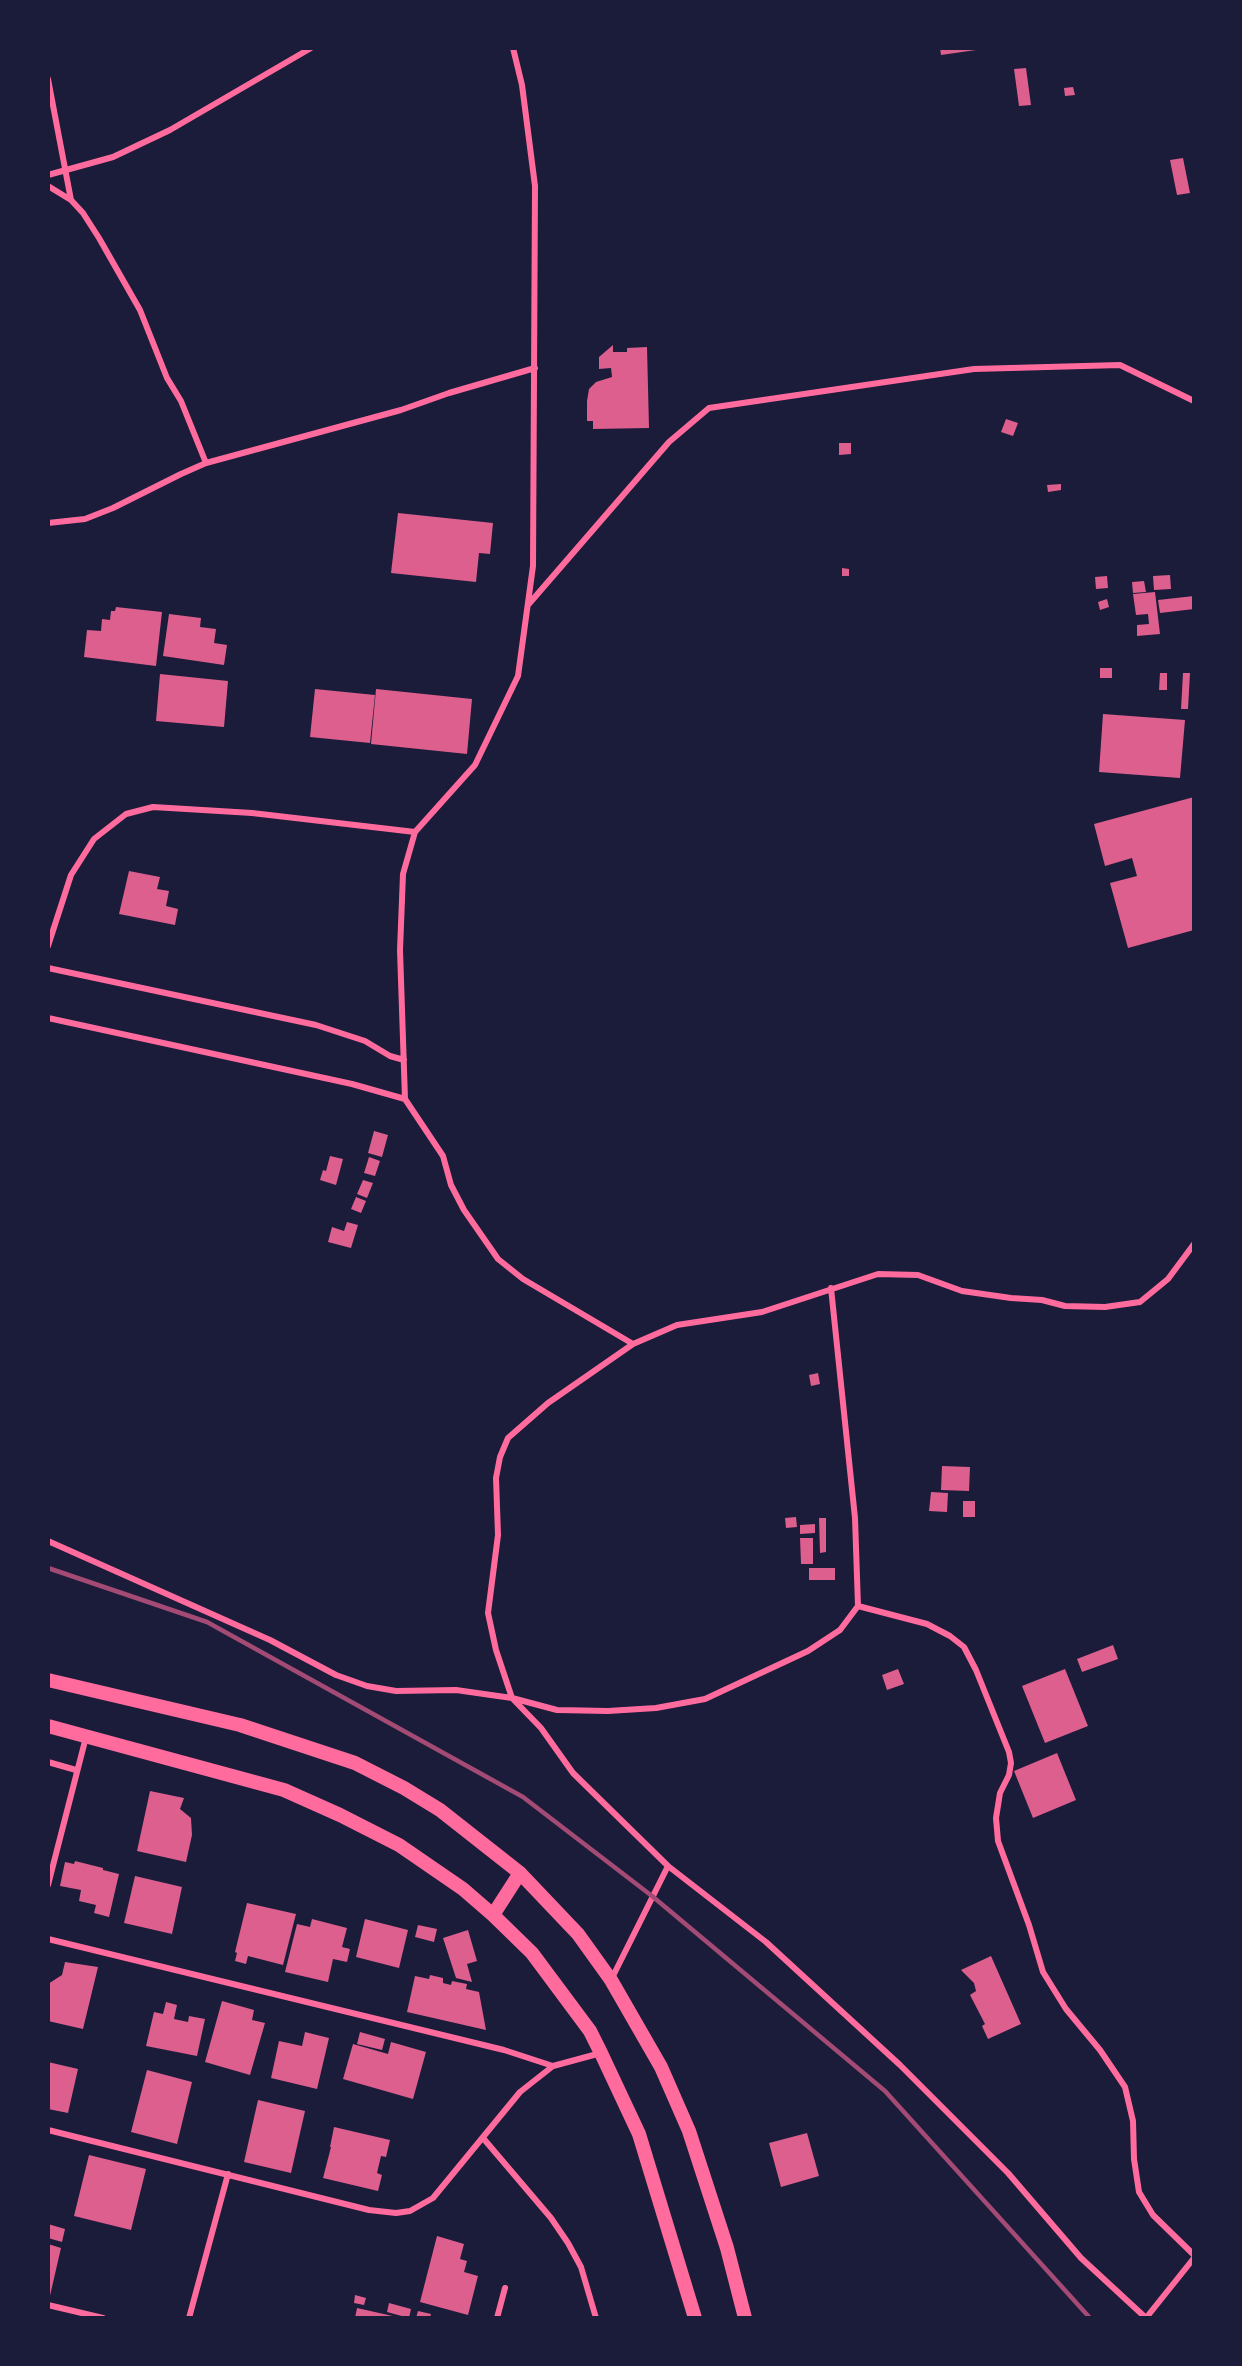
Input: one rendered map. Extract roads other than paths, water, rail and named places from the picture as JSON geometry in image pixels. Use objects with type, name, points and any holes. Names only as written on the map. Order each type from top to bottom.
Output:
[{"type":"main road","points":[[48,1680],[240,1725],[356,1763],[441,1810],[520,1873],[578,1934],[611,1980],[661,2067],[689,2131],[727,2248],[745,2318]]},
{"type":"main road","points":[[48,1726],[284,1790],[399,1845],[463,1890],[493,1915],[532,1953],[590,2031],[639,2134],[695,2318]]},
{"type":"main road","points":[[493,1915],[520,1873]]},
{"type":"street","points":[[48,175],[113,157],[170,130],[311,48]]},
{"type":"street","points":[[513,48],[522,85],[535,186],[532,566],[528,605],[518,676],[475,765],[415,832],[403,874],[400,950],[405,1099],[443,1156],[451,1185],[464,1210],[498,1259],[532,1284],[633,1344]]},
{"type":"street","points":[[48,79],[67,169],[71,200]]},
{"type":"street","points":[[48,186],[71,200],[83,213],[99,238],[140,310],[167,378],[181,401],[206,463]]},
{"type":"street","points":[[528,605],[669,442],[709,408],[974,369],[1120,365],[1194,401]]},
{"type":"street","points":[[48,523],[85,519],[104,512],[206,463],[401,410],[449,393],[535,368]]},
{"type":"street","points":[[48,946],[71,875],[94,839],[126,814],[153,807],[252,813],[415,832]]},
{"type":"street","points":[[48,968],[316,1025],[365,1041],[390,1056],[404,1060]]},
{"type":"street","points":[[48,1018],[352,1084],[405,1099]]},
{"type":"street","points":[[858,1606],[927,1624],[950,1636],[964,1647],[976,1670],[1011,1762],[1009,1775],[1000,1793],[996,1818],[998,1841],[1029,1925],[1043,1972],[1066,2009],[1100,2049],[1125,2087],[1133,2121],[1134,2160],[1139,2192],[1154,2215],[1194,2256],[1146,2318],[1081,2258],[1008,2173],[900,2065],[766,1942],[668,1866],[573,1773],[541,1728],[512,1698],[496,1650],[488,1613],[498,1535],[496,1478],[507,1438],[526,1420],[633,1344],[677,1325],[762,1312],[878,1274],[918,1275],[962,1291],[1042,1300],[1065,1306],[1105,1307],[1140,1302],[1168,1279],[1194,1244]]},
{"type":"street","points":[[48,1541],[270,1640],[336,1675],[367,1686],[396,1691],[456,1690],[512,1698],[557,1710],[608,1712],[656,1708],[705,1699],[808,1651],[840,1630],[858,1606],[855,1518],[831,1288]]},
{"type":"street","points":[[48,1885],[86,1735]]},
{"type":"street","points":[[48,1762],[76,1770]]},
{"type":"street","points":[[611,1980],[668,1866]]},
{"type":"street","points":[[48,1939],[504,2050],[553,2066]]},
{"type":"street","points":[[48,2130],[369,2210],[396,2213],[410,2211],[433,2198],[519,2092],[553,2066],[601,2053]]},
{"type":"street","points":[[483,2138],[551,2218],[568,2243],[580,2266],[596,2318]]},
{"type":"street","points":[[189,2318],[228,2174]]},
{"type":"street","points":[[497,2318],[505,2288]]},
{"type":"street","points":[[48,2306],[103,2318]]},
{"type":"railway","points":[[48,1568],[207,1622],[523,1797],[652,1896],[885,2091],[1090,2318]]}]
